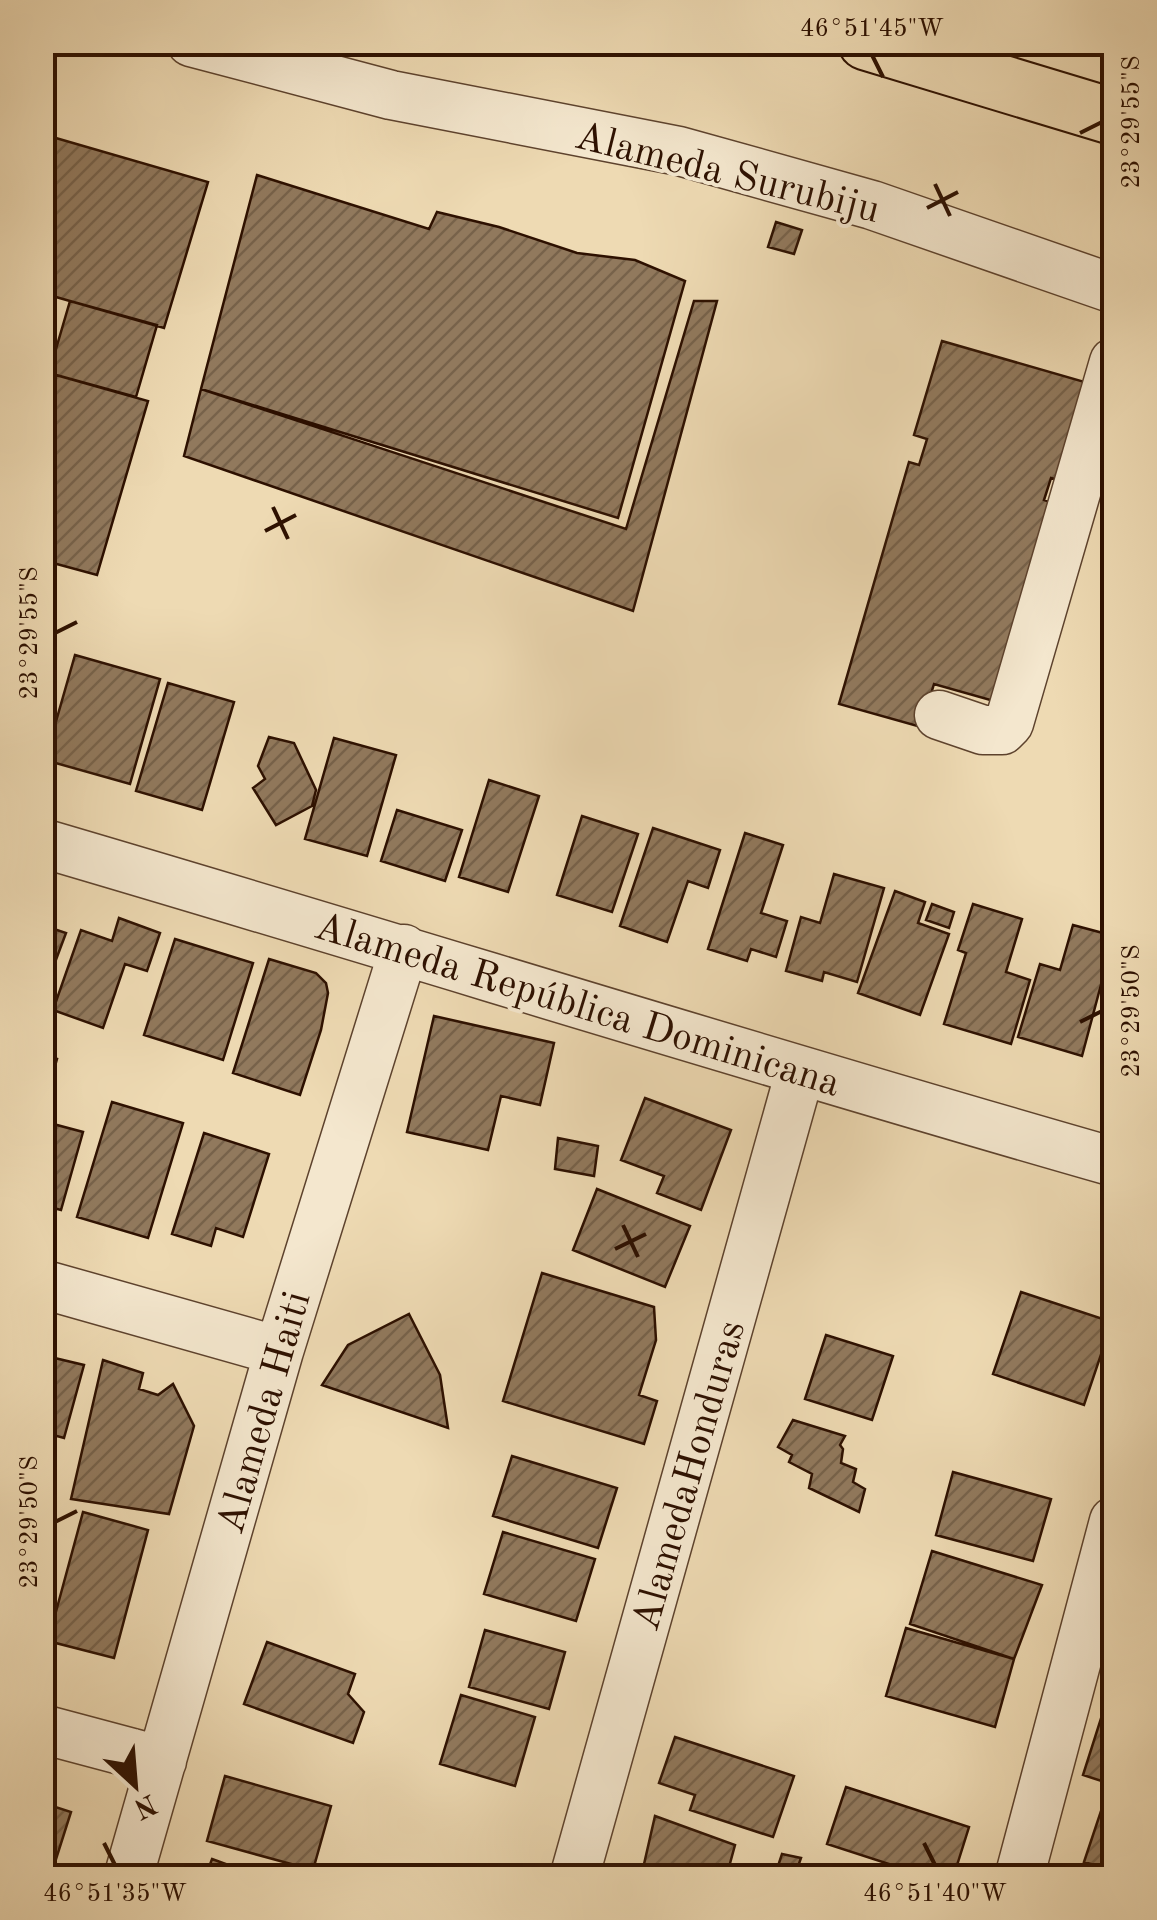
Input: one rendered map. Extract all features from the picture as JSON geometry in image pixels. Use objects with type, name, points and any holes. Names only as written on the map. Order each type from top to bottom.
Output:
[{"type":"main road","points":[[866,42],[1114,117]]},
{"type":"street","name":"Alameda Surubiju","points":[[191,42],[392,95],[679,151],[872,205],[1114,289]]},
{"type":"street","name":"Alameda Surubiju","points":[[298,42],[360,73],[392,95]]},
{"type":"street","points":[[939,715],[983,730],[1002,730],[1009,723],[1114,362]]},
{"type":"street","name":"Alameda República Dominicana","points":[[42,843],[404,949],[800,1072],[1114,1162]]},
{"type":"street","name":"Alameda Haiti","points":[[128,1878],[279,1351],[404,949]]},
{"type":"street","name":"AlamedaHonduras","points":[[574,1878],[800,1072]]},
{"type":"street","points":[[42,1284],[279,1351]]},
{"type":"street","points":[[1019,1878],[1114,1521]]},
{"type":"street","points":[[42,1728],[162,1761]]},
{"type":"building","points":[[42,134],[208,182],[164,328],[42,293]]},
{"type":"building","points":[[257,175],[429,229],[437,212],[499,227],[577,253],[635,260],[685,281],[618,518],[201,389]]},
{"type":"building","points":[[776,222],[802,230],[794,254],[768,247]]},
{"type":"building","points":[[70,301],[157,325],[136,397],[49,373]]},
{"type":"building","points":[[694,301],[717,301],[633,611],[184,456],[201,389],[626,529]]},
{"type":"building","points":[[942,341],[1102,387],[1074,484],[1051,478],[1044,500],[1066,507],[1008,705],[934,684],[921,727],[839,704],[909,462],[919,465],[927,439],[914,435]]},
{"type":"building","points":[[56,375],[148,401],[97,575],[42,560],[42,420]]},
{"type":"building","points":[[75,655],[160,679],[130,784],[45,760]]},
{"type":"building","points":[[168,683],[234,702],[202,810],[136,791]]},
{"type":"building","points":[[269,737],[294,743],[316,790],[312,806],[276,825],[253,788],[265,779],[258,766]]},
{"type":"building","points":[[334,738],[396,755],[367,856],[305,839]]},
{"type":"building","points":[[489,780],[539,796],[508,892],[459,877]]},
{"type":"building","points":[[397,810],[462,830],[445,881],[381,861]]},
{"type":"building","points":[[582,816],[638,834],[612,912],[557,895]]},
{"type":"building","points":[[653,828],[720,850],[708,888],[688,881],[667,942],[620,926]]},
{"type":"building","points":[[745,833],[783,845],[761,913],[787,921],[776,957],[751,949],[747,961],[708,949]]},
{"type":"building","points":[[834,874],[884,888],[857,982],[824,972],[822,981],[786,971],[801,917],[820,923]]},
{"type":"building","points":[[895,891],[925,902],[918,923],[949,934],[920,1015],[858,993]]},
{"type":"building","points":[[932,904],[954,912],[949,928],[926,920]]},
{"type":"building","points":[[973,904],[1022,919],[1006,972],[1030,980],[1011,1044],[944,1024],[966,953],[958,950]]},
{"type":"building","points":[[119,918],[160,933],[147,971],[125,964],[103,1028],[53,1010],[81,930],[112,941]]},
{"type":"building","points":[[42,925],[66,933],[42,997]]},
{"type":"building","points":[[1073,925],[1114,936],[1082,1056],[1018,1037],[1040,964],[1060,970]]},
{"type":"building","points":[[175,939],[253,963],[223,1060],[144,1035]]},
{"type":"building","points":[[269,959],[316,973],[326,983],[328,993],[321,1030],[300,1095],[233,1073]]},
{"type":"building","points":[[434,1016],[554,1043],[540,1105],[501,1096],[488,1150],[407,1132]]},
{"type":"building","points":[[42,1055],[57,1059],[42,1113]]},
{"type":"building","points":[[645,1098],[731,1130],[701,1210],[657,1193],[664,1176],[621,1160]]},
{"type":"building","points":[[112,1102],[183,1123],[148,1238],[77,1217]]},
{"type":"building","points":[[42,1121],[83,1132],[61,1210],[42,1205]]},
{"type":"building","points":[[204,1133],[269,1154],[243,1237],[216,1228],[211,1246],[172,1234]]},
{"type":"building","points":[[558,1138],[598,1146],[594,1176],[555,1169]]},
{"type":"building","points":[[597,1189],[690,1226],[665,1287],[573,1250]]},
{"type":"building","points":[[542,1273],[654,1307],[656,1340],[639,1395],[657,1401],[644,1444],[503,1401]]},
{"type":"building","points":[[1021,1292],[1112,1322],[1084,1405],[993,1374]]},
{"type":"building","points":[[409,1314],[440,1375],[448,1428],[322,1385],[348,1345]]},
{"type":"building","points":[[826,1335],[893,1356],[872,1420],[805,1399]]},
{"type":"building","points":[[42,1355],[84,1365],[64,1438],[42,1432]]},
{"type":"building","points":[[103,1360],[143,1373],[139,1389],[158,1395],[173,1384],[194,1426],[169,1514],[71,1499]]},
{"type":"building","points":[[793,1420],[845,1436],[840,1445],[841,1463],[856,1469],[853,1482],[865,1489],[859,1512],[809,1488],[812,1474],[789,1462],[792,1455],[778,1447]]},
{"type":"building","points":[[512,1456],[617,1488],[598,1548],[493,1516]]},
{"type":"building","points":[[953,1472],[1051,1499],[1033,1561],[936,1535]]},
{"type":"building","points":[[83,1512],[148,1530],[114,1658],[48,1641]]},
{"type":"building","points":[[503,1532],[595,1559],[576,1621],[484,1594]]},
{"type":"building","points":[[932,1551],[1042,1585],[1014,1659],[910,1624]]},
{"type":"building","points":[[906,1628],[1014,1659],[995,1727],[886,1696]]},
{"type":"building","points":[[485,1630],[565,1652],[549,1709],[469,1687]]},
{"type":"building","points":[[267,1642],[355,1674],[348,1694],[364,1712],[353,1743],[244,1704]]},
{"type":"building","points":[[461,1695],[535,1717],[515,1786],[440,1764]]},
{"type":"building","points":[[1103,1712],[1114,1716],[1114,1785],[1083,1775]]},
{"type":"building","points":[[675,1737],[794,1776],[773,1837],[690,1810],[695,1795],[659,1783]]},
{"type":"building","points":[[225,1776],[331,1806],[313,1870],[207,1841]]},
{"type":"building","points":[[846,1787],[969,1827],[953,1878],[932,1878],[827,1844]]},
{"type":"building","points":[[42,1791],[52,1794],[49,1805],[71,1812],[50,1878],[42,1878]]},
{"type":"building","points":[[1105,1799],[1114,1802],[1114,1871],[1084,1862]]},
{"type":"building","points":[[655,1816],[735,1845],[726,1878],[657,1878],[642,1873]]},
{"type":"building","points":[[782,1854],[801,1858],[794,1878],[774,1878]]},
{"type":"building","points":[[212,1859],[264,1878],[205,1878]]}]
